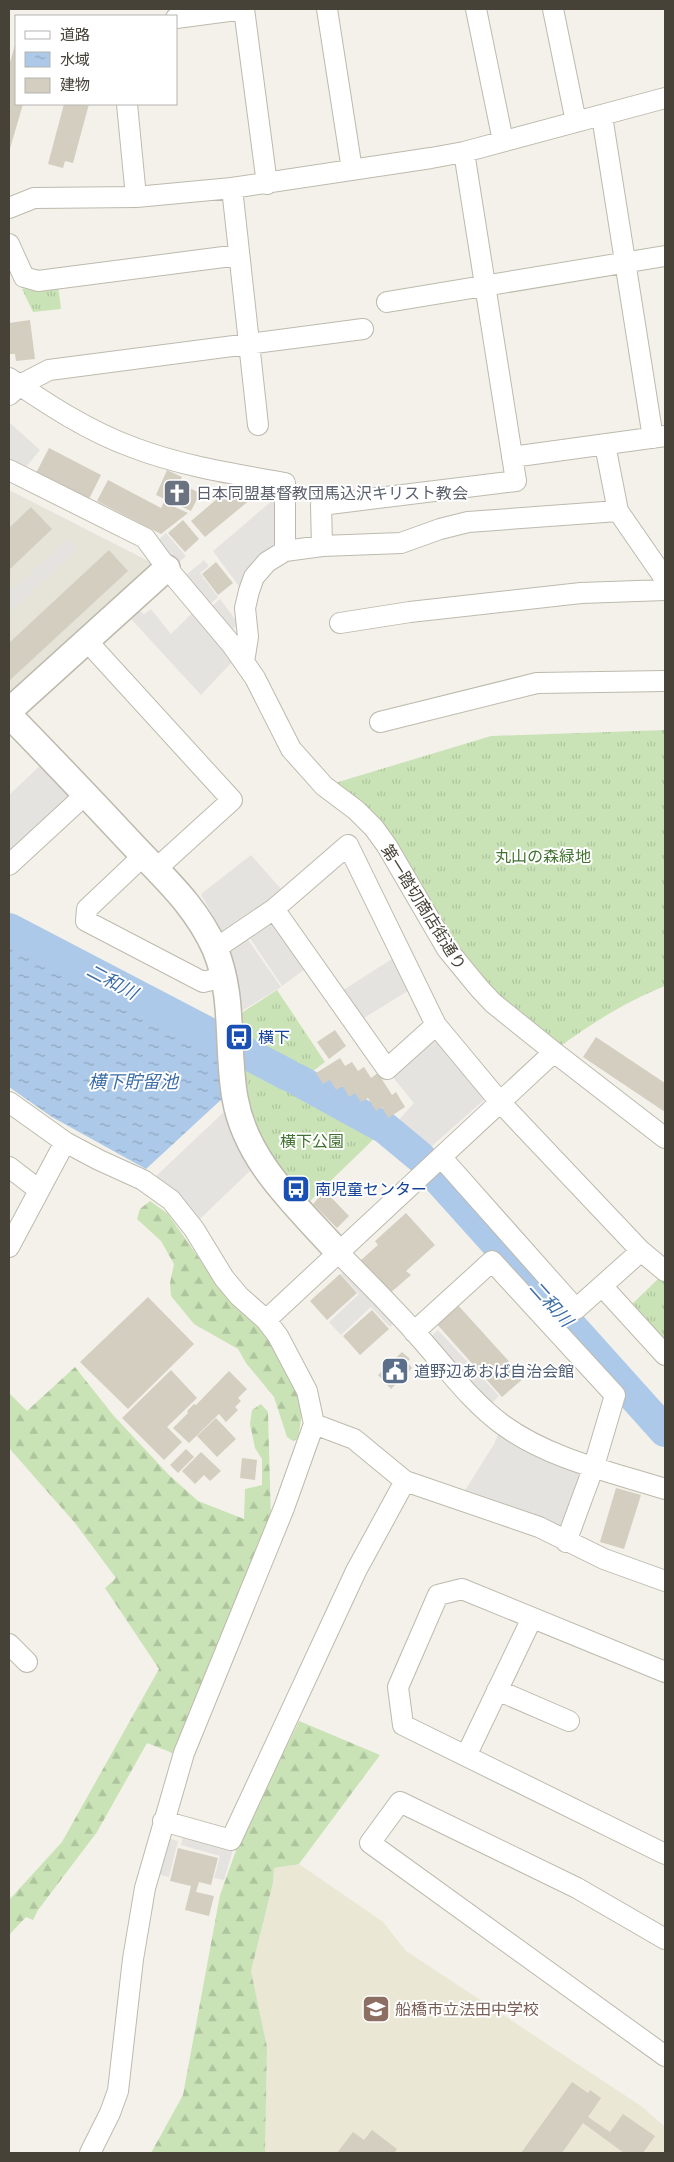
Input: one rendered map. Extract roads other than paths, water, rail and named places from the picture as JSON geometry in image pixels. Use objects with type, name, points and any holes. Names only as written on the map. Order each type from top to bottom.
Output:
[{"type":"street","points":[[178,18],[244,9],[267,184]]},
{"type":"street","points":[[327,9],[352,170]]},
{"type":"street","points":[[476,9],[502,141]]},
{"type":"street","points":[[553,9],[576,122]]},
{"type":"street","points":[[9,208],[34,198],[136,197],[267,184],[464,152],[665,98]]},
{"type":"street","points":[[127,105],[136,197]]},
{"type":"street","points":[[512,456],[659,437],[625,262],[602,116]]},
{"type":"street","points":[[322,546],[322,505],[516,481],[464,152]]},
{"type":"street","points":[[232,188],[258,425]]},
{"type":"street","points":[[9,244],[24,277],[38,281],[239,255]]},
{"type":"street","points":[[387,302],[665,256]]},
{"type":"street","points":[[12,386],[49,370],[363,329]]},
{"type":"street","points":[[12,386],[73,419],[131,447],[170,460],[217,471],[285,483],[285,550]]},
{"type":"street","points":[[605,445],[618,511],[665,579]]},
{"type":"street","name":"第一踏切商店街通り","points":[[9,470],[145,538],[167,568],[244,662],[255,678],[292,749],[324,786],[356,810],[374,828],[387,846],[447,948],[466,974],[493,1003],[665,1138]]},
{"type":"street","points":[[244,662],[248,637],[245,608],[249,591],[254,578],[267,562],[285,550],[322,546],[401,543],[440,529],[468,522],[618,511]]},
{"type":"street","points":[[9,711],[167,568]]},
{"type":"street","points":[[340,623],[581,592],[665,590]]},
{"type":"street","points":[[86,640],[232,800],[87,910],[86,921],[203,982],[224,976]]},
{"type":"street","points":[[380,722],[537,684],[665,681]]},
{"type":"street","points":[[9,715],[190,905],[215,949],[224,976],[228,1001],[231,1060],[237,1111],[258,1160],[338,1252],[470,1394],[503,1425],[540,1447],[665,1489]]},
{"type":"street","points":[[9,865],[86,794]]},
{"type":"street","points":[[215,949],[274,909],[348,845],[436,1025],[500,1102],[641,1251],[665,1271]]},
{"type":"street","points":[[274,909],[387,1069],[436,1025]]},
{"type":"street","points":[[266,1320],[554,1052]]},
{"type":"street","points":[[9,1102],[65,1142],[98,1160],[143,1180],[171,1200],[194,1229],[224,1278],[239,1296],[266,1320],[278,1336],[307,1391],[314,1424],[284,1508],[184,1753],[145,1888],[118,2090],[110,2113],[90,2153]]},
{"type":"street","points":[[9,1247],[65,1142]]},
{"type":"street","points":[[433,1164],[576,1309],[641,1251]]},
{"type":"street","points":[[9,1167],[39,1190]]},
{"type":"street","points":[[414,1332],[492,1261],[615,1395],[594,1466],[566,1542]]},
{"type":"street","points":[[602,1286],[665,1355]]},
{"type":"street","points":[[314,1424],[354,1439],[404,1481],[539,1527],[566,1542],[604,1559],[665,1581]]},
{"type":"street","points":[[163,1822],[232,1840],[356,1571],[404,1481]]},
{"type":"street","points":[[665,1672],[462,1590],[438,1595],[398,1687],[403,1725],[665,1854]]},
{"type":"street","points":[[466,1756],[532,1618]]},
{"type":"street","points":[[9,1644],[27,1662]]},
{"type":"street","points":[[498,1690],[569,1722]]},
{"type":"street","points":[[665,1939],[577,1888],[400,1802],[370,1843],[665,2056]]},
{"type":"water","name":"横下貯留池","points":[[9,940],[220,1048],[224,1097],[146,1169],[52,1117],[9,1087]]},
{"type":"waterway","name":"二和川","points":[[9,929],[214,1036]]},
{"type":"waterway","name":"二和川","points":[[246,1053],[288,1075]]},
{"type":"waterway","name":"二和川","points":[[296,1079],[385,1128],[420,1157]]},
{"type":"waterway","name":"二和川","points":[[436,1176],[665,1431]]},
{"type":"place","name":"日本同盟基督教団馬込沢キリスト教会","points":[[177,493]]},
{"type":"place","name":"横下","points":[[239,1037]]},
{"type":"place","name":"南児童センター","points":[[296,1189]]},
{"type":"place","name":"道野辺あおば自治会館","points":[[395,1371]]},
{"type":"place","name":"船橋市立法田中学校","points":[[376,2009]]},
{"type":"park label","name":"丸山の森緑地","points":[[543,856]]},
{"type":"park label","name":"横下公園","points":[[312,1141]]}]
